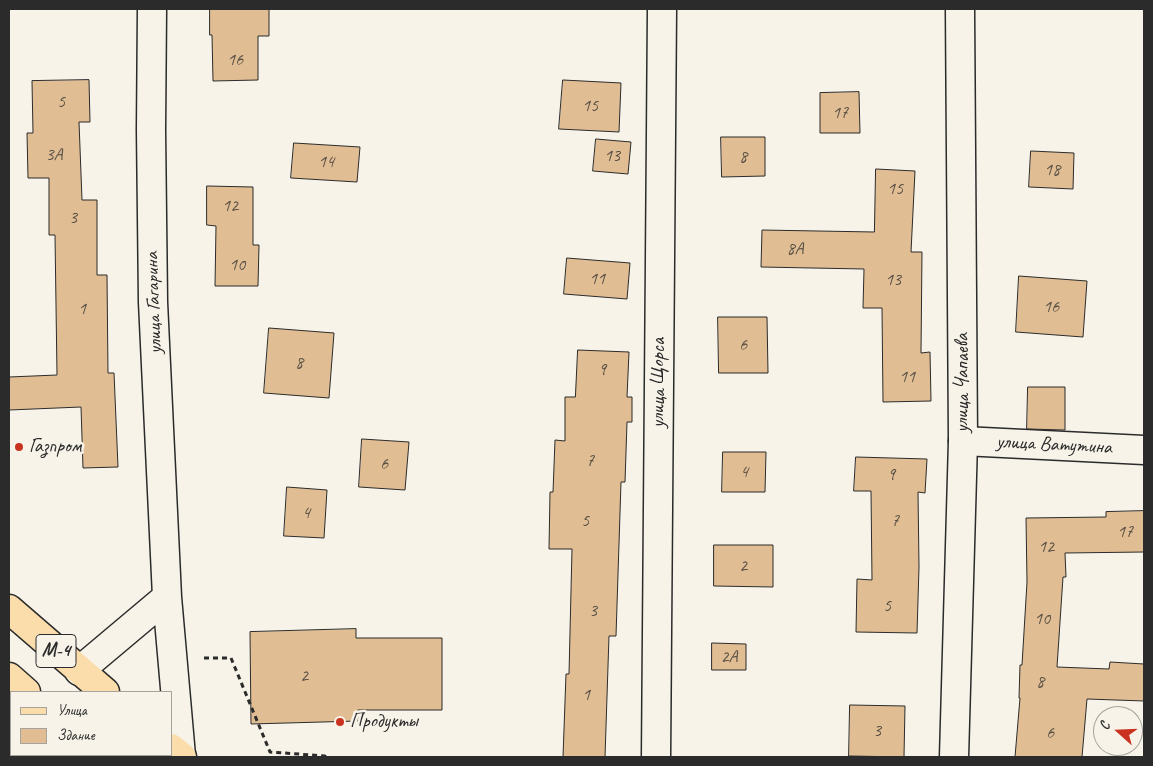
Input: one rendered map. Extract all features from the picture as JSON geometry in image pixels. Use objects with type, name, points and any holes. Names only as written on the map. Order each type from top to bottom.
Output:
[{"type":"main road","name":"М-4","points":[[9,609],[103,691]]},
{"type":"main road","name":"М-4","points":[[9,677],[25,691]]},
{"type":"street","name":"улица Гагарина","points":[[152,9],[150,130],[153,302],[167,597],[178,754]]},
{"type":"street","name":"улица Щорса","points":[[656,757],[662,9]]},
{"type":"street","name":"улица Чапаева","points":[[954,757],[964,441],[960,9]]},
{"type":"street","name":"улица Ватутина","points":[[964,441],[1144,450]]},
{"type":"street","points":[[79,671],[167,597]]},
{"type":"path","points":[[172,657],[231,658],[270,752],[328,757]]},
{"type":"building","points":[[210,9],[269,9],[269,36],[258,36],[258,80],[213,81]]},
{"type":"building","points":[[89,80],[90,122],[79,122],[82,200],[97,200],[97,275],[107,275],[108,373],[114,373],[118,467],[83,468],[81,407],[9,410],[9,377],[57,375],[55,235],[49,235],[49,178],[28,178],[27,133],[33,133],[32,81]]},
{"type":"building","points":[[563,80],[621,83],[619,132],[559,129]]},
{"type":"building","points":[[859,92],[860,133],[820,133],[820,93]]},
{"type":"building","points":[[721,137],[765,137],[765,176],[722,177]]},
{"type":"building","points":[[596,139],[631,142],[628,174],[593,171]]},
{"type":"building","points":[[294,143],[360,147],[357,182],[291,178]]},
{"type":"building","points":[[1031,151],[1074,153],[1073,189],[1029,187]]},
{"type":"building","points":[[876,169],[915,171],[911,252],[922,252],[921,353],[930,352],[931,401],[883,402],[882,308],[863,308],[864,269],[761,267],[762,230],[874,232]]},
{"type":"building","points":[[207,186],[253,187],[253,245],[259,245],[258,286],[215,286],[216,226],[207,225]]},
{"type":"building","points":[[567,258],[630,263],[627,299],[564,294]]},
{"type":"building","points":[[1019,276],[1087,281],[1083,337],[1016,332]]},
{"type":"building","points":[[718,317],[767,317],[768,373],[719,373]]},
{"type":"building","points":[[269,328],[334,333],[329,398],[264,393]]},
{"type":"building","points":[[578,350],[629,352],[627,397],[632,397],[632,422],[627,422],[625,482],[621,482],[616,636],[609,636],[605,757],[563,757],[566,674],[569,674],[572,549],[549,549],[550,492],[553,492],[555,440],[565,441],[565,397],[575,397]]},
{"type":"building","points":[[1028,387],[1065,387],[1065,430],[1027,429]]},
{"type":"building","points":[[362,439],[409,442],[405,490],[359,487]]},
{"type":"building","points":[[723,452],[766,452],[765,492],[722,492]]},
{"type":"building","points":[[856,457],[927,459],[925,493],[918,492],[919,567],[917,633],[856,632],[857,579],[872,580],[871,491],[854,491]]},
{"type":"building","points":[[287,487],[327,490],[324,538],[284,536]]},
{"type":"building","points":[[1144,511],[1144,552],[1065,553],[1066,577],[1063,577],[1057,667],[1109,669],[1110,662],[1144,664],[1144,701],[1087,699],[1082,757],[1015,757],[1027,582],[1026,518],[1106,517],[1106,512]]},
{"type":"building","points":[[714,545],[773,545],[773,587],[714,586]]},
{"type":"building","points":[[356,629],[356,638],[442,638],[442,710],[358,710],[358,721],[251,724],[250,632]]},
{"type":"building","points":[[712,643],[746,644],[746,670],[712,670]]},
{"type":"building","points":[[850,705],[905,706],[904,757],[849,756]]},
{"type":"place","name":"Газпром","points":[[19,447]]},
{"type":"place","name":"Продукты","points":[[340,722]]}]
